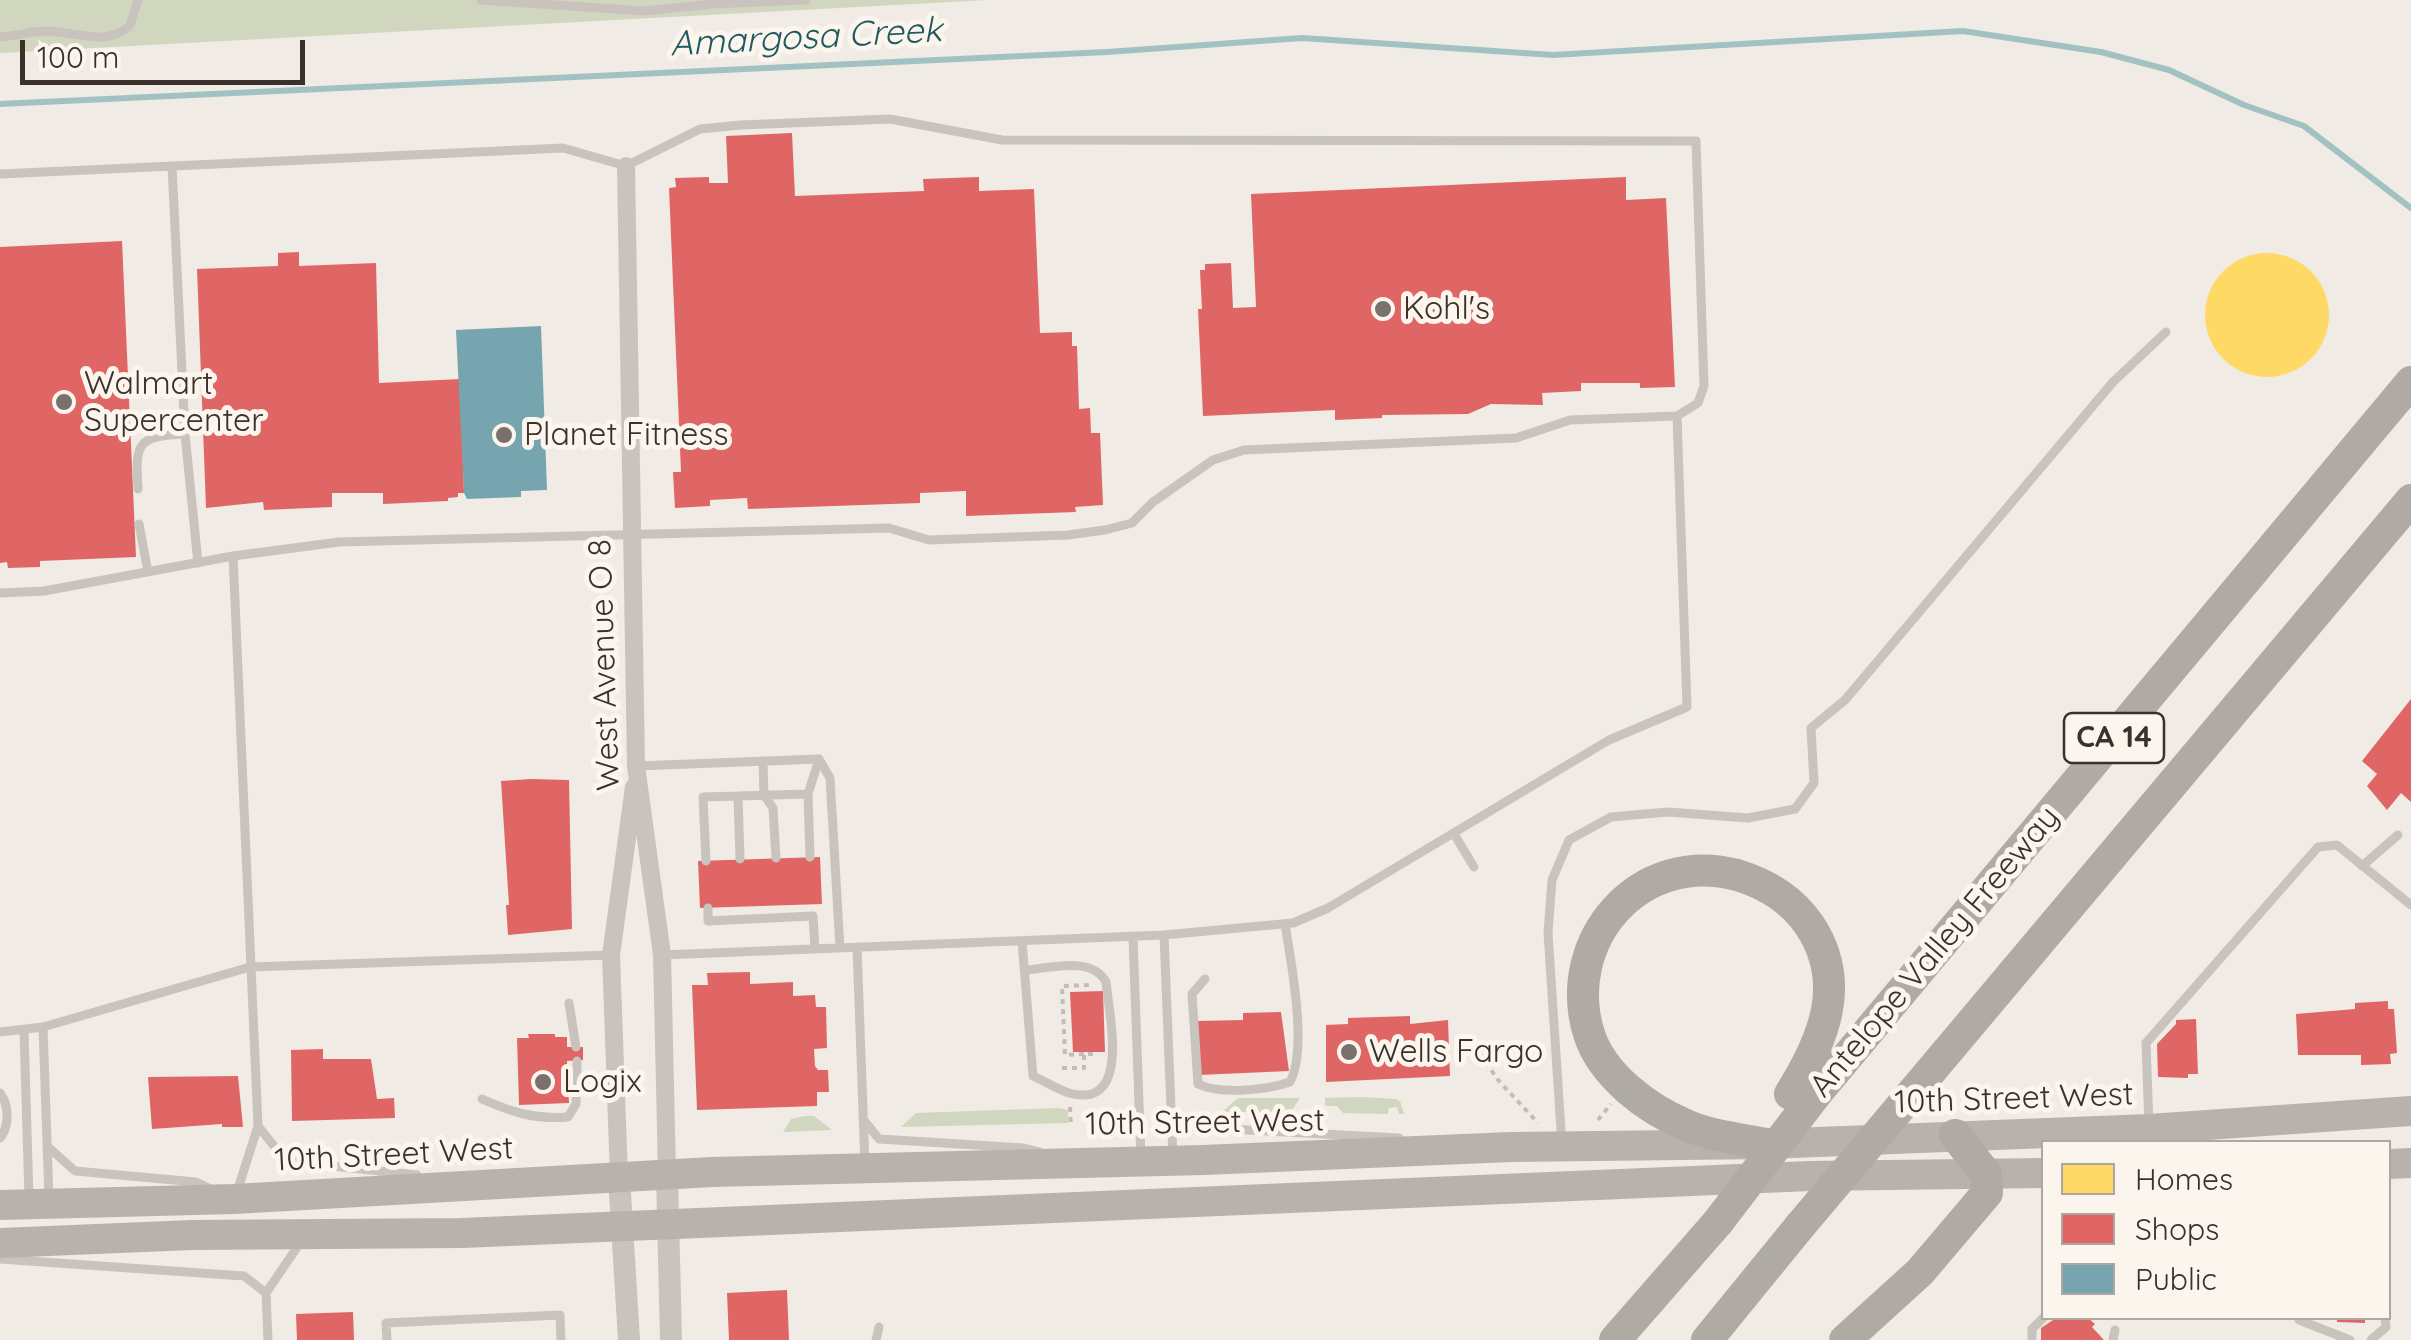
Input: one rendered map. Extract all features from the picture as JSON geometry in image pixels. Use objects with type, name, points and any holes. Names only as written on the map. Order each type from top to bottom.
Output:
[{"type":"highway","name":"Antelope Valley Freeway","points":[[1616,1340],[1718,1222],[1803,1094],[2411,382]]},
{"type":"highway","name":"CA 14","points":[[1707,1340],[2411,500]]},
{"type":"highway","points":[[1767,1144],[1688,1127],[1628,1089],[1604,1064],[1589,1036],[1583,980],[1599,930],[1620,902],[1668,876],[1713,870],[1760,882],[1784,896],[1804,916],[1819,939],[1829,968],[1830,999],[1825,1029],[1803,1094]]},
{"type":"highway","points":[[1845,1340],[1920,1272],[1987,1193],[1986,1174],[1955,1135]]},
{"type":"main road","name":"10th Street West","points":[[20,1203],[234,1199],[668,1174],[1767,1144],[2149,1128],[2411,1111]]},
{"type":"main road","points":[[1142,1160],[1156,1204]]},
{"type":"main road","points":[[1156,1204],[1173,1160]]},
{"type":"main road","points":[[0,1244],[462,1233],[1810,1176],[2041,1173]]},
{"type":"main road","points":[[0,1226],[33,1224],[20,1203]]},
{"type":"street","name":"West Avenue O 8","points":[[626,166],[636,766],[662,955],[671,1340]]},
{"type":"street","points":[[630,1340],[621,1226],[611,954],[636,766]]},
{"type":"lane","points":[[0,37],[50,30],[88,37],[112,36],[130,26],[138,0]]},
{"type":"lane","points":[[482,0],[644,12],[806,0]]},
{"type":"lane","points":[[0,174],[563,148],[626,166],[700,129],[890,119],[1002,140],[1696,142],[1704,386],[1698,404],[1677,416],[1570,420],[1516,438],[1244,450],[1213,460],[1153,502],[1132,523],[1068,535],[929,540],[889,528],[339,542],[233,556],[44,591],[0,593]]},
{"type":"lane","points":[[172,166],[186,434],[198,563]]},
{"type":"lane","points":[[1561,1130],[1548,933],[1552,880],[1569,840],[1611,817],[1668,812],[1748,818],[1795,808],[1814,782],[1811,728],[1844,700],[2113,382],[2166,332]]},
{"type":"lane","points":[[662,955],[1164,936],[1285,924],[1328,908],[1610,740],[1687,707],[1677,416]]},
{"type":"lane","points":[[138,489],[136,456],[143,443],[158,435],[186,434]]},
{"type":"lane","points":[[139,524],[148,572]]},
{"type":"lane","points":[[48,1146],[74,1170],[196,1182],[234,1199],[258,1126],[233,556]]},
{"type":"lane","points":[[636,766],[819,759]]},
{"type":"lane","points":[[810,857],[808,794],[819,759]]},
{"type":"lane","points":[[819,759],[830,778],[840,948]]},
{"type":"lane","points":[[763,761],[764,794],[773,808],[776,858]]},
{"type":"lane","points":[[706,861],[703,797],[808,794]]},
{"type":"lane","points":[[738,796],[740,859]]},
{"type":"lane","points":[[1454,834],[1474,867]]},
{"type":"lane","points":[[2362,866],[2398,835]]},
{"type":"lane","points":[[2149,1128],[2146,1044],[2318,847],[2337,845],[2411,905]]},
{"type":"lane","points":[[812,904],[815,949]]},
{"type":"lane","points":[[778,906],[778,918]]},
{"type":"lane","points":[[742,907],[743,919]]},
{"type":"lane","points":[[708,908],[708,921],[813,916]]},
{"type":"lane","points":[[1206,979],[1192,994],[1198,1084],[1209,1090],[1276,1087],[1290,1082],[1298,1057],[1293,972],[1285,924]]},
{"type":"lane","points":[[1133,936],[1142,1160]]},
{"type":"lane","points":[[1164,936],[1173,1160]]},
{"type":"lane","points":[[1022,941],[1032,1076],[1069,1092],[1100,1092],[1108,1084],[1111,1047],[1106,982],[1100,972],[1090,966],[1026,970]]},
{"type":"lane","points":[[856,947],[865,1168]]},
{"type":"lane","points":[[0,1032],[42,1027],[250,966],[611,954]]},
{"type":"lane","points":[[569,1003],[576,1047]]},
{"type":"lane","points":[[20,1203],[48,1146],[42,1027]]},
{"type":"lane","points":[[20,1203],[24,1030]]},
{"type":"lane","points":[[482,1099],[509,1111],[544,1119],[568,1117],[576,1104],[577,1060]]},
{"type":"lane","points":[[0,1093],[5,1099],[7,1120],[6,1131],[0,1138]]},
{"type":"lane","points":[[863,1119],[879,1138],[1024,1148],[1078,1161]]},
{"type":"lane","points":[[258,1126],[286,1161],[495,1184]]},
{"type":"lane","points":[[1172,1126],[1414,1138],[1511,1148]]},
{"type":"lane","points":[[268,1340],[266,1293],[307,1234]]},
{"type":"lane","points":[[0,1259],[244,1276],[266,1293]]},
{"type":"lane","points":[[387,1340],[386,1323],[560,1314],[561,1340]]},
{"type":"lane","points":[[2298,1320],[2350,1340]]},
{"type":"lane","points":[[2371,1340],[2386,1327],[2386,1320]]},
{"type":"lane","points":[[876,1340],[880,1327]]},
{"type":"path","points":[[1093,1054],[1064,1055],[1062,986],[1095,985]]},
{"type":"path","points":[[1062,1068],[1084,1068],[1084,1054]]},
{"type":"path","points":[[1480,1054],[1544,1130]]},
{"type":"green space","points":[[0,0],[988,0],[0,53]]},
{"type":"green space","points":[[1238,1098],[1300,1098],[1291,1112],[1222,1112]]},
{"type":"green space","points":[[1325,1098],[1396,1099],[1404,1114],[1399,1114],[1397,1107],[1389,1108],[1388,1114],[1343,1113],[1337,1106],[1325,1106]]},
{"type":"green space","points":[[1068,1110],[1068,1123],[901,1127],[916,1113]]},
{"type":"green space","points":[[814,1116],[832,1130],[783,1132],[791,1119]]},
{"type":"building: Homes","points":[[2267,253],[2291,258],[2311,271],[2324,291],[2329,315],[2324,339],[2311,359],[2291,372],[2267,377],[2243,372],[2223,359],[2210,339],[2205,315],[2210,291],[2223,271],[2243,258]]},
{"type":"building: Shops","points":[[792,133],[795,196],[924,191],[923,179],[979,177],[979,191],[1034,189],[1040,333],[1072,332],[1072,346],[1077,346],[1079,409],[1090,408],[1091,433],[1100,433],[1103,505],[1075,507],[1076,512],[966,516],[966,491],[920,493],[920,503],[748,509],[747,498],[710,500],[710,506],[675,508],[673,472],[681,472],[669,188],[676,187],[675,178],[709,177],[709,183],[728,183],[726,136]]},
{"type":"building: Shops","points":[[1626,177],[1626,200],[1666,198],[1675,387],[1581,383],[1581,391],[1542,393],[1543,405],[1491,404],[1468,414],[1335,420],[1335,410],[1203,416],[1200,270],[1205,270],[1205,264],[1231,263],[1233,308],[1256,307],[1251,194]]},
{"type":"building: Shops","name":"Walmart Supercenter","points":[[122,241],[136,557],[40,561],[40,567],[8,568],[7,562],[0,563],[0,247]]},
{"type":"building: Shops","points":[[299,252],[299,266],[376,263],[379,383],[460,379],[464,493],[458,493],[458,497],[448,501],[383,504],[383,493],[332,493],[332,507],[264,510],[263,502],[206,508],[197,269],[278,266],[278,253]]},
{"type":"building: Shops","points":[[2411,699],[2411,802],[2401,793],[2387,810],[2367,786],[2377,774],[2362,761]]},
{"type":"building: Shops","points":[[569,780],[572,929],[508,935],[501,781]]},
{"type":"building: Shops","points":[[820,857],[822,904],[700,908],[698,861]]},
{"type":"building: Shops","points":[[750,972],[750,984],[793,982],[793,996],[815,995],[816,1007],[826,1007],[827,1048],[814,1049],[815,1066],[828,1070],[829,1092],[817,1092],[817,1106],[697,1110],[692,985],[708,985],[707,973]]},
{"type":"building: Shops","points":[[1103,991],[1105,1052],[1073,1052],[1070,992]]},
{"type":"building: Shops","points":[[2388,1001],[2388,1009],[2394,1009],[2397,1053],[2390,1054],[2391,1064],[2361,1065],[2361,1055],[2298,1055],[2296,1014],[2355,1009],[2355,1003]]},
{"type":"building: Shops","points":[[1281,1012],[1289,1071],[1199,1075],[1197,1021],[1243,1020],[1243,1013]]},
{"type":"building: Shops","points":[[1410,1016],[1410,1024],[1448,1020],[1450,1076],[1326,1082],[1326,1025],[1348,1024],[1348,1018]]},
{"type":"building: Shops","points":[[2196,1019],[2198,1074],[2188,1074],[2188,1078],[2158,1077],[2157,1044],[2176,1020]]},
{"type":"building: Shops","name":"Logix","points":[[528,1034],[555,1034],[567,1037],[567,1047],[583,1047],[583,1060],[567,1061],[569,1103],[519,1105],[517,1038],[529,1038]]},
{"type":"building: Shops","points":[[323,1049],[323,1059],[371,1059],[377,1099],[394,1098],[395,1118],[292,1121],[291,1050]]},
{"type":"building: Shops","points":[[238,1076],[243,1127],[222,1124],[152,1129],[148,1077]]},
{"type":"building: Shops","points":[[787,1290],[789,1340],[729,1340],[727,1293]]},
{"type":"building: Shops","points":[[353,1312],[354,1340],[297,1340],[296,1314]]},
{"type":"building: Shops","points":[[2053,1320],[2090,1320],[2104,1340],[2041,1340],[2041,1328]]},
{"type":"building: Shops","points":[[2337,1320],[2365,1320],[2365,1323]]},
{"type":"building: Public","name":"Planet Fitness","points":[[541,326],[547,490],[521,491],[521,497],[467,499],[456,330]]},
{"type":"waterway","name":"Amargosa Creek","points":[[0,104],[1107,52],[1302,38],[1553,55],[1963,31],[2101,52],[2169,70],[2244,105],[2304,126],[2411,208]]},
{"type":"place","name":"Kohl's","points":[[1383,309]]},
{"type":"place","name":"Walmart Supercenter","points":[[64,402]]},
{"type":"place","name":"Planet Fitness","points":[[504,435]]},
{"type":"place","name":"Wells Fargo","points":[[1349,1052]]},
{"type":"place","name":"Logix","points":[[543,1082]]}]
